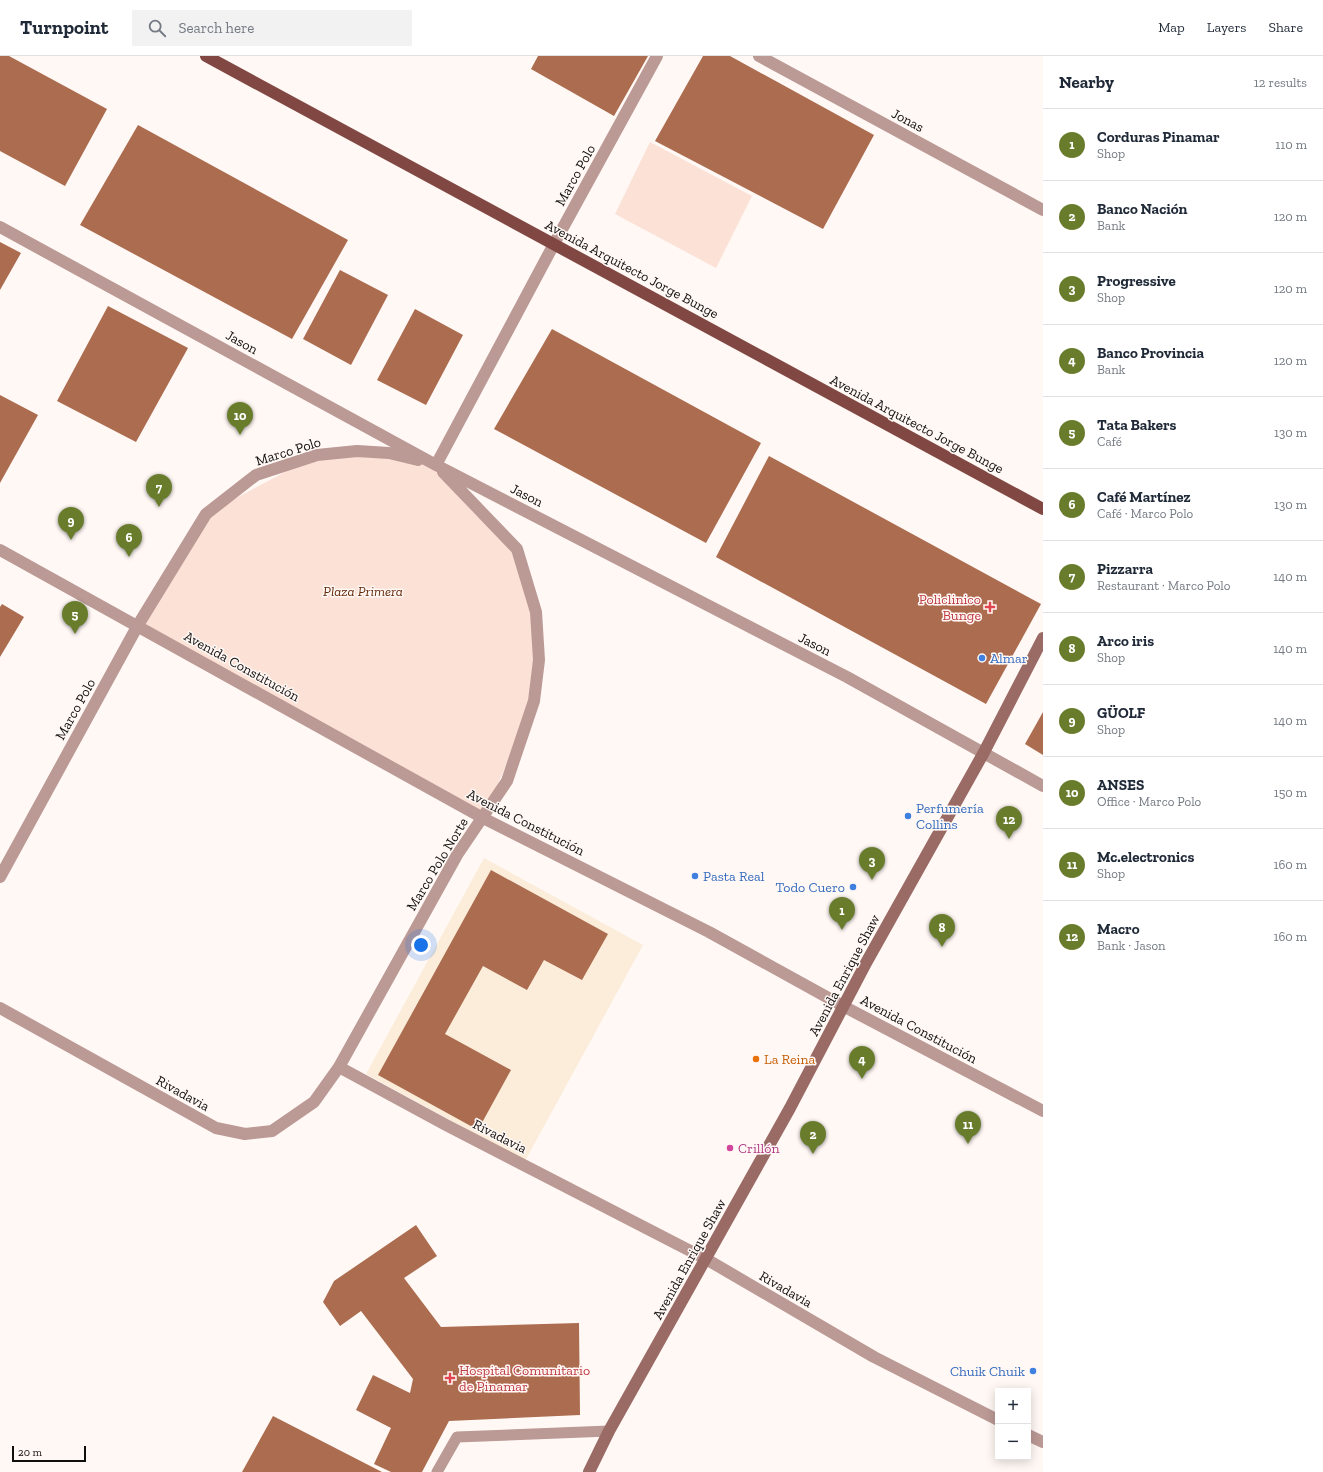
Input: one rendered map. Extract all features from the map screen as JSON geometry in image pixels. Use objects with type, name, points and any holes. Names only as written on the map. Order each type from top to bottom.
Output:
[{"type":"main road","name":"Avenida Arquitecto Jorge Bunge","points":[[206,56],[1043,509]]},
{"type":"main road","name":"Avenida Enrique Shaw","points":[[589,1472],[609,1431],[790,1108],[843,1006],[983,754],[1043,638]]},
{"type":"street","name":"Marco Polo","points":[[0,875],[138,625],[206,514],[256,475],[316,455],[357,451],[389,453],[436,465],[554,244],[658,56]]},
{"type":"street","name":"Jonas","points":[[759,56],[1043,210]]},
{"type":"street","name":"Jason","points":[[0,227],[436,465],[847,677],[1043,786]]},
{"type":"street","name":"Marco Polo Norte","points":[[339,1067],[457,855],[507,781],[534,701],[539,660],[536,612],[517,549],[436,465]]},
{"type":"street","name":"Avenida Constitución","points":[[0,550],[138,625],[483,818],[709,932],[843,1006],[1043,1111]]},
{"type":"street","name":"Rivadavia","points":[[0,1008],[216,1128],[244,1134],[272,1131],[314,1102],[339,1067],[446,1125],[706,1259],[874,1357],[995,1418]]},
{"type":"street","points":[[1031,1436],[1043,1442]]},
{"type":"lane","points":[[436,1472],[457,1437],[609,1431]]},
{"type":"shaded area","points":[[484,858],[643,945],[525,1161],[366,1074]]},
{"type":"green space","points":[[650,142],[752,196],[716,268],[615,214]]},
{"type":"green space","name":"Plaza Primera","points":[[357,451],[436,465],[517,549],[536,612],[534,701],[483,818],[138,625],[206,514],[317,455]]},
{"type":"building","points":[[0,56],[9,56],[107,109],[65,186],[0,151]]},
{"type":"building","points":[[538,56],[648,56],[614,116],[531,69]]},
{"type":"building","points":[[703,56],[730,56],[874,135],[823,229],[655,141]]},
{"type":"building","points":[[138,125],[348,240],[292,339],[80,225]]},
{"type":"building","points":[[0,242],[21,253],[0,290]]},
{"type":"building","points":[[340,270],[388,295],[351,365],[303,339]]},
{"type":"building","points":[[108,306],[188,348],[136,442],[57,401]]},
{"type":"building","points":[[415,309],[463,335],[426,405],[377,380]]},
{"type":"building","points":[[552,329],[761,443],[706,543],[494,429]]},
{"type":"building","points":[[0,395],[38,415],[0,483]]},
{"type":"building","points":[[769,456],[1041,604],[986,704],[716,557]]},
{"type":"building","points":[[2,604],[24,617],[0,657],[0,607]]},
{"type":"building","points":[[1043,712],[1043,755],[1025,744]]},
{"type":"building","points":[[491,870],[608,934],[582,980],[544,960],[527,990],[483,966],[445,1034],[511,1070],[478,1130],[378,1075]]},
{"type":"building","name":"Hospital Comunitario de Pinamar","points":[[416,1225],[437,1256],[404,1278],[441,1327],[579,1323],[580,1415],[449,1421],[422,1472],[391,1472],[374,1464],[391,1428],[356,1410],[373,1375],[410,1393],[413,1379],[361,1311],[340,1326],[323,1302],[334,1281]]},
{"type":"building","points":[[273,1416],[382,1472],[242,1472]]},
{"type":"place","name":"ANSES","points":[[240,435]]},
{"type":"place","name":"Pizzarra","points":[[159,507]]},
{"type":"place","name":"GÜOLF","points":[[71,540]]},
{"type":"place","name":"Café Martínez","points":[[129,557]]},
{"type":"place","name":"Policlinico Bunge","points":[[990,607]]},
{"type":"place","name":"Tata Bakers","points":[[75,634]]},
{"type":"place","name":"Almar","points":[[982,658]]},
{"type":"place","name":"Perfumería Collins","points":[[908,816]]},
{"type":"place","name":"Macro","points":[[1009,839]]},
{"type":"place","name":"Pasta Real","points":[[695,876]]},
{"type":"place","name":"Progressive","points":[[872,880]]},
{"type":"place","name":"Todo Cuero","points":[[853,887]]},
{"type":"place","name":"Corduras Pinamar","points":[[842,930]]},
{"type":"place","name":"Arco iris","points":[[942,947]]},
{"type":"place","name":"La Reina","points":[[756,1059]]},
{"type":"place","name":"Banco Provincia","points":[[862,1079]]},
{"type":"place","name":"Mc.electronics","points":[[968,1144]]},
{"type":"place","name":"Crillón","points":[[730,1148]]},
{"type":"place","name":"Banco Nación","points":[[813,1154]]},
{"type":"place","name":"Chuik Chuik","points":[[1033,1371]]},
{"type":"place","name":"Hospital Comunitario de Pinamar","points":[[450,1378]]}]
